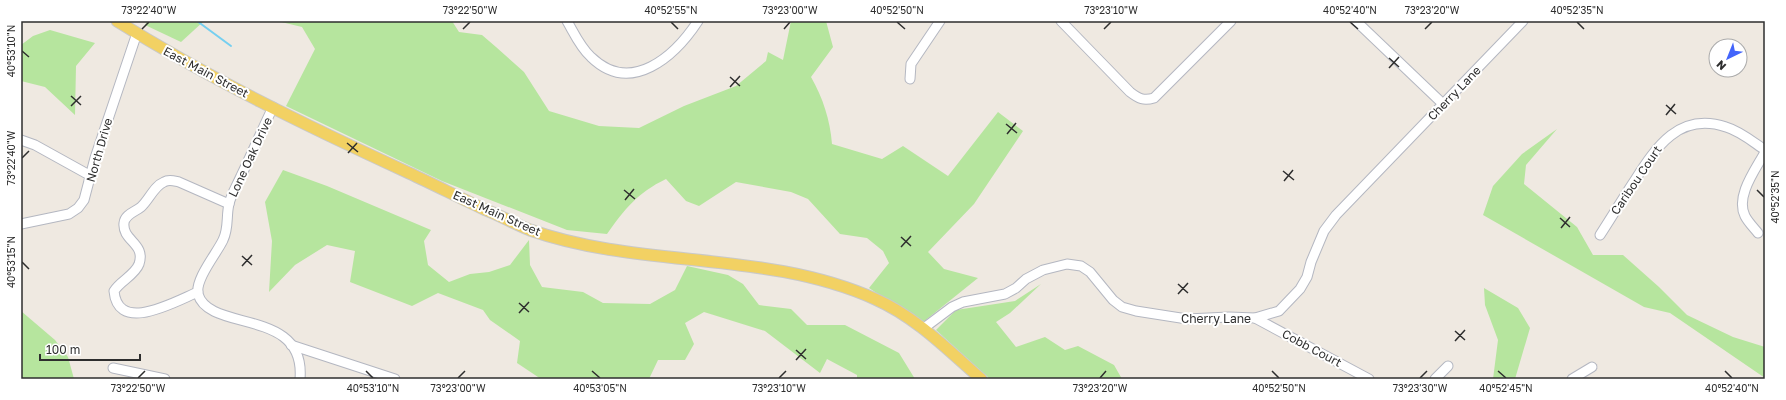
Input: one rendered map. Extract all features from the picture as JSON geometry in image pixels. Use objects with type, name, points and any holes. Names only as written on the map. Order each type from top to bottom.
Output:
[{"type":"main road","name":"East Main Street","points":[[117,21],[193,67],[374,157],[528,229],[561,240],[634,252],[739,265],[801,275],[853,290],[876,299],[895,309],[924,328],[981,379]]},
{"type":"street","points":[[567,21],[586,51],[604,67],[617,72],[636,72],[651,68],[679,47],[698,21]]},
{"type":"street","points":[[910,79],[911,64],[940,21]]},
{"type":"street","points":[[1061,21],[1130,92],[1138,98],[1146,100],[1154,98],[1231,21]]},
{"type":"street","points":[[1356,21],[1443,104]]},
{"type":"street","name":"Cherry Lane","points":[[924,328],[952,307],[963,302],[1005,294],[1016,288],[1026,279],[1043,270],[1067,264],[1081,266],[1090,272],[1113,300],[1122,307],[1136,311],[1187,319],[1229,317],[1255,318],[1279,311],[1291,301],[1307,278],[1324,231],[1336,215],[1523,21]]},
{"type":"street","name":"North Drive","points":[[21,224],[69,214],[78,208],[84,200],[136,33]]},
{"type":"street","name":"Lone Oak Drive","points":[[198,292],[199,280],[221,244],[227,228],[228,204],[273,107]]},
{"type":"street","name":"Caribou Court","points":[[1600,235],[1650,156],[1662,142],[1682,128],[1694,124],[1726,127],[1765,151]]},
{"type":"street","points":[[21,140],[35,145],[91,176]]},
{"type":"street","points":[[1758,234],[1744,216],[1742,206],[1744,194],[1765,151]]},
{"type":"street","points":[[228,204],[179,182],[171,180],[164,181],[158,185],[141,207],[126,217],[124,224],[126,232],[140,251],[140,258],[138,266],[118,284],[114,291],[118,304],[129,313],[144,313],[198,292],[206,306],[217,312],[266,327],[278,334],[291,345],[299,357],[300,379]]},
{"type":"street","name":"Cobb Court","points":[[1255,318],[1369,379]]},
{"type":"street","points":[[291,345],[395,379]]},
{"type":"street","points":[[1435,379],[1448,366]]},
{"type":"street","points":[[1572,379],[1592,367]]},
{"type":"street","points":[[113,368],[165,379]]},
{"type":"green space","points":[[147,21],[204,21],[181,42],[145,25]]},
{"type":"green space","points":[[277,21],[452,21],[459,32],[482,35],[524,72],[549,111],[599,126],[639,128],[684,106],[736,86],[766,61],[768,52],[783,60],[791,21],[826,21],[833,47],[811,77],[825,109],[830,126],[832,144],[882,159],[903,146],[948,176],[998,112],[1023,131],[974,204],[928,252],[944,269],[978,278],[922,323],[869,288],[889,263],[883,251],[867,238],[840,234],[808,199],[791,192],[736,182],[699,206],[686,201],[666,179],[647,190],[632,202],[607,234],[567,230],[442,181],[286,106],[315,49],[302,27]]},
{"type":"green space","points":[[50,30],[95,43],[76,66],[75,115],[45,87],[21,81],[21,45],[33,36]]},
{"type":"green space","points":[[1557,129],[1526,165],[1524,184],[1577,227],[1593,255],[1623,255],[1659,287],[1687,315],[1733,337],[1765,347],[1765,378],[1670,313],[1644,307],[1483,215],[1493,186],[1522,154]]},
{"type":"green space","points":[[283,170],[327,186],[431,230],[424,241],[428,265],[449,282],[470,274],[489,272],[510,265],[529,240],[530,265],[542,287],[583,292],[603,303],[650,304],[675,290],[687,266],[728,275],[743,284],[759,305],[791,309],[807,325],[845,325],[899,353],[915,379],[857,379],[857,375],[827,359],[820,373],[765,331],[704,312],[685,323],[694,344],[685,360],[658,360],[649,379],[541,379],[517,363],[520,341],[490,320],[483,310],[438,293],[412,306],[350,282],[355,251],[327,245],[295,265],[269,292],[272,241],[265,202]]},
{"type":"green space","points":[[1041,284],[1010,313],[996,322],[1016,347],[1045,337],[1065,350],[1078,346],[1114,365],[1122,379],[990,379],[936,330],[956,310],[1015,301]]},
{"type":"green space","points":[[1484,288],[1518,308],[1530,328],[1515,379],[1493,379],[1498,340],[1485,305]]},
{"type":"green space","points":[[21,311],[55,340],[68,357],[74,379],[21,379]]},
{"type":"waterway","points":[[197,21],[231,46]]}]
